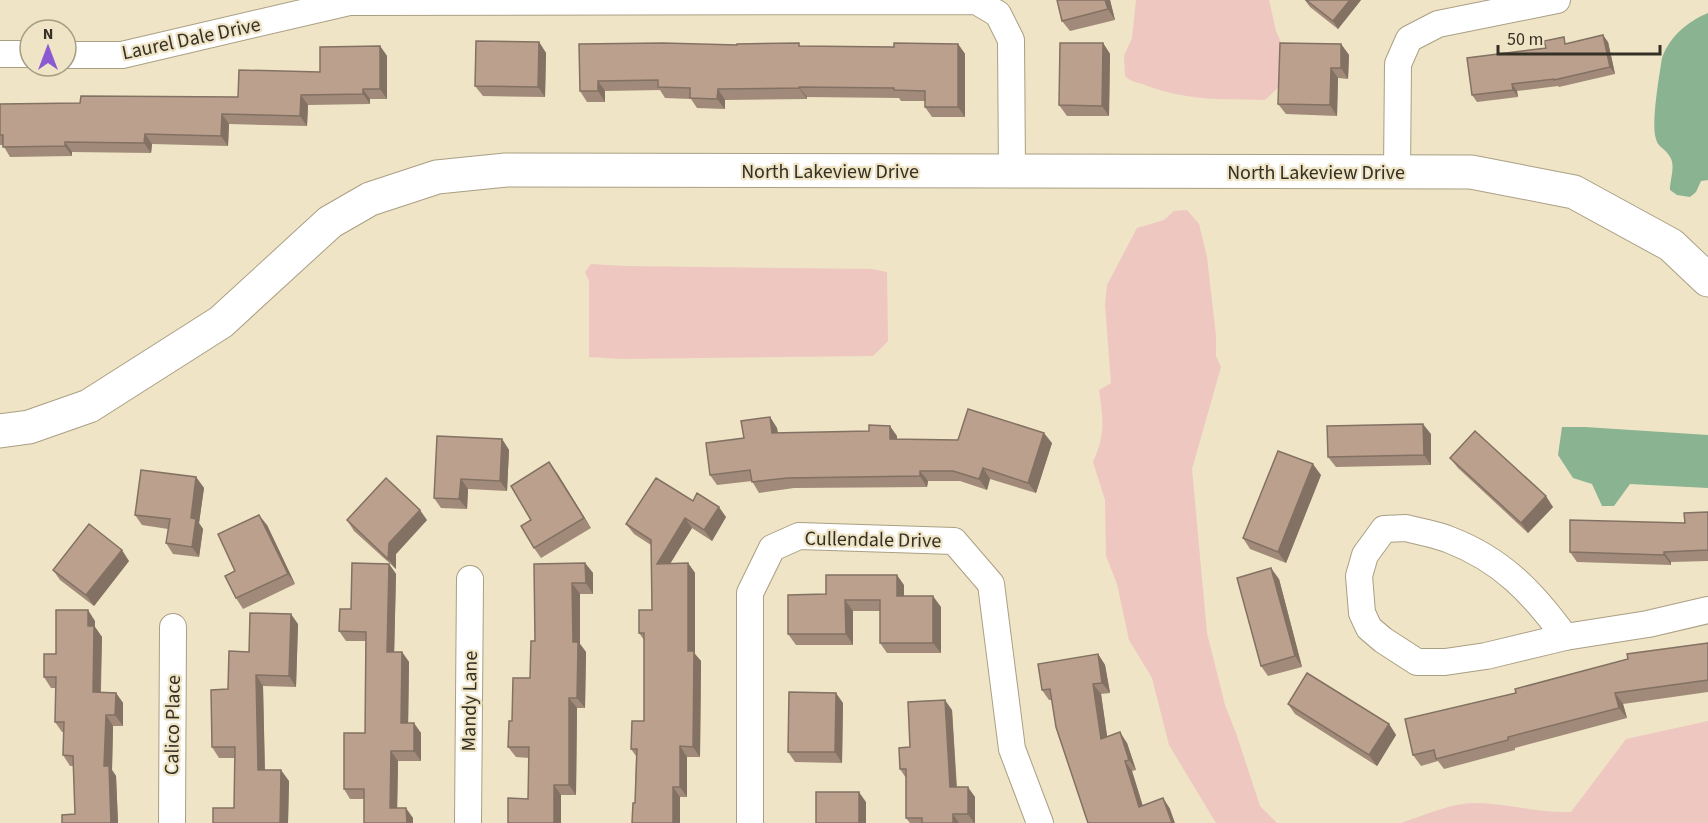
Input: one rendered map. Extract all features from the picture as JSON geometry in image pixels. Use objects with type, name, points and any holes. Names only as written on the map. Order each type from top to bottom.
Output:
[{"type":"street","points":[[1396,171],[1398,64],[1409,39],[1438,24],[1557,0]]},
{"type":"street","name":"Laurel Dale Drive","points":[[78,54],[122,55],[349,1],[976,1],[998,14],[1011,40],[1012,172]]},
{"type":"street","points":[[0,54],[18,54]]},
{"type":"street","name":"North Lakeview Drive","points":[[0,431],[29,427],[88,406],[221,322],[330,222],[370,199],[437,177],[506,170],[1471,172],[1574,192],[1671,245],[1708,280]]},
{"type":"street","points":[[1565,637],[1544,608],[1514,577],[1489,558],[1449,539],[1406,528],[1384,529],[1365,555],[1359,576],[1359,595],[1362,613],[1369,628],[1417,662],[1445,662],[1486,656],[1565,637],[1648,624],[1708,610]]},
{"type":"street","name":"Cullendale Drive","points":[[750,823],[750,592],[772,548],[799,536],[954,541],[991,584],[1012,749],[1040,823]]},
{"type":"street","name":"Mandy Lane","points":[[468,823],[470,579]]},
{"type":"street","name":"Calico Place","points":[[172,823],[173,627]]},
{"type":"shaded area","points":[[1136,0],[1269,0],[1276,31],[1287,56],[1280,86],[1265,100],[1219,99],[1175,94],[1130,80],[1125,76],[1124,56],[1132,38]]},
{"type":"shaded area","points":[[1708,13],[1708,180],[1701,181],[1696,192],[1690,197],[1677,195],[1670,190],[1672,162],[1656,139],[1654,122],[1656,100],[1665,50],[1686,25]]},
{"type":"shaded area","points":[[1187,210],[1199,224],[1207,257],[1216,336],[1216,356],[1221,367],[1192,469],[1207,633],[1225,705],[1260,806],[1277,823],[1216,823],[1169,745],[1152,678],[1129,640],[1117,584],[1106,556],[1105,500],[1093,462],[1102,435],[1099,390],[1111,383],[1105,305],[1107,285],[1137,228],[1164,220],[1174,211]]},
{"type":"shaded area","points":[[591,264],[872,269],[887,272],[888,341],[873,356],[621,359],[589,357],[589,281],[585,272]]},
{"type":"shaded area","points":[[1562,427],[1708,435],[1708,488],[1630,484],[1614,506],[1602,506],[1592,484],[1573,478],[1558,455]]},
{"type":"shaded area","points":[[1708,721],[1708,823],[1401,823],[1468,803],[1571,812],[1626,739]]},
{"type":"building","points":[[1057,0],[1105,0],[1108,9],[1062,21]]},
{"type":"building","points":[[1306,0],[1350,0],[1333,21]]},
{"type":"building","points":[[1603,35],[1610,67],[1554,80],[1512,84],[1513,90],[1472,95],[1467,58],[1546,48],[1544,41],[1564,37],[1565,44]]},
{"type":"building","points":[[476,41],[539,42],[538,87],[475,86]]},
{"type":"building","points":[[799,43],[799,46],[894,47],[894,43],[958,44],[958,107],[925,107],[925,91],[894,90],[894,88],[718,89],[717,99],[690,98],[690,88],[658,87],[658,80],[598,81],[598,91],[580,91],[579,44],[737,45]]},
{"type":"building","points":[[1060,43],[1103,43],[1102,106],[1059,105]]},
{"type":"building","points":[[1280,43],[1341,44],[1341,68],[1331,68],[1330,105],[1278,104]]},
{"type":"building","points":[[380,46],[380,89],[363,89],[363,94],[301,95],[300,116],[222,114],[221,136],[145,134],[144,143],[65,142],[65,146],[3,147],[3,135],[0,135],[0,104],[80,103],[81,96],[238,97],[239,70],[320,72],[320,47]]},
{"type":"building","points":[[968,409],[1044,433],[1028,483],[983,468],[979,479],[953,471],[920,471],[920,476],[787,478],[752,482],[750,470],[710,475],[706,443],[744,438],[741,421],[770,417],[772,433],[869,431],[869,425],[890,426],[890,439],[958,440]]},
{"type":"building","points":[[1423,424],[1424,455],[1328,457],[1327,426]]},
{"type":"building","points":[[1475,431],[1546,496],[1521,523],[1450,458]]},
{"type":"building","points":[[437,436],[502,439],[500,481],[461,479],[459,499],[434,498]]},
{"type":"building","points":[[1278,451],[1313,464],[1278,552],[1243,538]]},
{"type":"building","points":[[549,462],[584,518],[534,548],[521,526],[531,520],[511,486]]},
{"type":"building","points":[[141,470],[196,477],[191,518],[196,519],[192,547],[166,543],[170,519],[135,515]]},
{"type":"building","points":[[386,478],[420,510],[389,543],[388,559],[347,520]]},
{"type":"building","points":[[656,478],[693,501],[697,493],[719,507],[704,530],[685,518],[657,564],[688,563],[688,651],[694,651],[693,747],[680,746],[680,787],[673,787],[673,823],[632,823],[637,749],[631,749],[632,721],[644,721],[644,633],[639,633],[639,610],[652,610],[651,540],[626,524]]},
{"type":"building","points":[[1708,512],[1708,550],[1664,552],[1664,555],[1570,552],[1570,520],[1685,523],[1684,513]]},
{"type":"building","points":[[259,515],[288,574],[236,598],[225,576],[235,571],[218,534]]},
{"type":"building","points":[[89,524],[122,550],[86,595],[53,570]]},
{"type":"building","points":[[352,563],[389,564],[387,652],[402,652],[401,723],[414,723],[414,751],[391,751],[390,808],[406,808],[407,823],[364,823],[364,789],[344,789],[344,733],[365,733],[366,632],[339,631],[340,609],[351,609]]},
{"type":"building","points":[[585,563],[586,583],[572,583],[573,642],[578,642],[577,698],[569,698],[569,785],[554,785],[554,823],[508,823],[508,798],[528,799],[529,747],[508,747],[509,721],[512,721],[513,678],[530,678],[531,641],[535,641],[534,564]]},
{"type":"building","points":[[1271,568],[1295,656],[1261,666],[1237,578]]},
{"type":"building","points":[[826,575],[897,575],[897,596],[933,596],[933,643],[880,643],[880,600],[845,600],[846,634],[788,634],[788,595],[826,594]]},
{"type":"building","points":[[56,610],[88,610],[88,626],[94,626],[93,692],[116,693],[115,715],[106,715],[104,766],[109,766],[111,823],[62,823],[62,815],[75,814],[73,756],[63,755],[64,722],[55,722],[56,677],[44,677],[44,654],[56,654]]},
{"type":"building","points":[[250,613],[291,614],[289,676],[256,675],[258,770],[281,770],[280,823],[213,823],[213,808],[234,808],[235,747],[212,747],[211,690],[228,689],[229,651],[249,652]]},
{"type":"building","points":[[1708,643],[1708,680],[1615,693],[1619,708],[1508,737],[1508,740],[1436,759],[1434,750],[1413,755],[1405,719],[1516,693],[1515,689],[1628,659],[1627,654]]},
{"type":"building","points":[[1098,654],[1102,683],[1093,684],[1101,739],[1120,732],[1129,760],[1125,761],[1139,807],[1163,798],[1172,823],[1088,823],[1056,727],[1050,689],[1042,690],[1038,664]]},
{"type":"building","points":[[1307,673],[1389,724],[1369,755],[1288,704]]},
{"type":"building","points":[[789,692],[836,693],[835,752],[788,752]]},
{"type":"building","points":[[945,700],[950,787],[968,787],[968,814],[953,814],[953,823],[922,823],[922,818],[906,818],[906,769],[900,769],[899,748],[910,747],[908,702]]},
{"type":"building","points":[[816,792],[859,792],[859,823],[816,823]]}]
